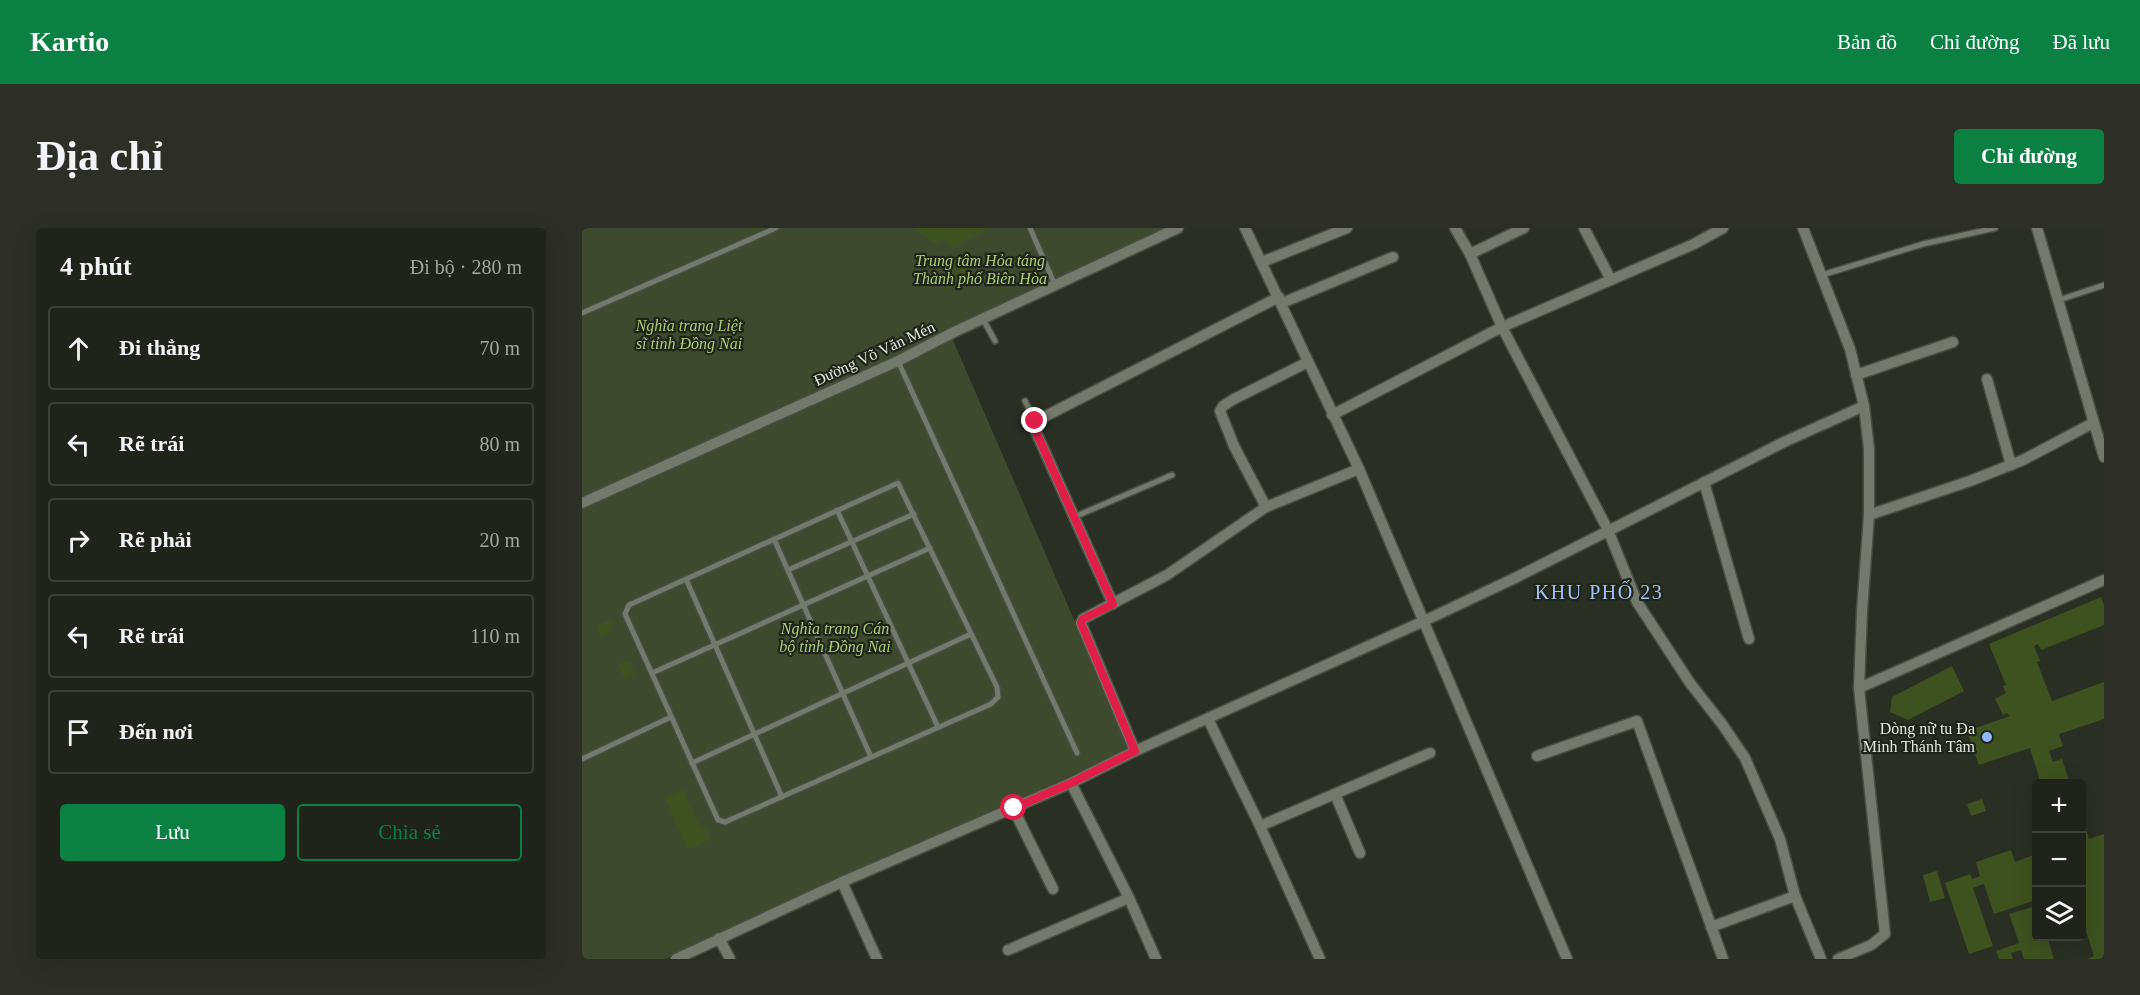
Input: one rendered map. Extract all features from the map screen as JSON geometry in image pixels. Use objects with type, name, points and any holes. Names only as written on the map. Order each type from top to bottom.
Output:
[{"type":"street","name":"Đường Võ Văn Mén","points":[[582,503],[898,361],[1178,228]]},
{"type":"street","points":[[1245,228],[1359,470],[1567,959]]},
{"type":"street","points":[[1262,262],[1347,228]]},
{"type":"street","points":[[1455,228],[1470,254],[1502,327],[1608,530],[1637,602],[1690,683],[1745,758],[1780,839],[1795,896],[1821,959]]},
{"type":"street","points":[[1470,254],[1524,228]]},
{"type":"street","points":[[1584,228],[1611,280]]},
{"type":"street","points":[[1332,415],[1502,327],[1694,244],[1723,228]]},
{"type":"street","points":[[1803,228],[1850,349],[1864,406],[1869,449],[1869,515],[1859,688],[1885,934],[1871,945],[1838,959]]},
{"type":"street","points":[[2037,228],[2093,423],[2103,450]]},
{"type":"street","points":[[1113,604],[1032,423],[1280,300],[1393,257]]},
{"type":"street","points":[[1856,375],[1953,342]]},
{"type":"street","points":[[1266,507],[1234,446],[1220,411],[1223,406],[1234,399],[1308,362]]},
{"type":"street","points":[[1987,379],[2011,465]]},
{"type":"street","points":[[676,959],[842,882],[1071,783],[1135,751],[1424,621],[1515,578],[1784,442],[1864,406]]},
{"type":"street","points":[[1869,515],[2011,465],[2093,423]]},
{"type":"street","points":[[1135,751],[1081,623],[1083,619],[1167,575],[1266,507],[1359,470]]},
{"type":"street","points":[[1704,482],[1749,639]]},
{"type":"street","points":[[1859,688],[2104,580]]},
{"type":"street","points":[[1209,719],[1320,959]]},
{"type":"street","points":[[1537,756],[1637,721],[1723,959]]},
{"type":"street","points":[[1260,826],[1430,753]]},
{"type":"street","points":[[1071,783],[1129,898],[1156,959]]},
{"type":"street","points":[[1335,794],[1360,853]]},
{"type":"street","points":[[1014,808],[1053,889]]},
{"type":"street","points":[[842,882],[878,959]]},
{"type":"street","points":[[1711,927],[1795,896]]},
{"type":"street","points":[[1008,950],[1129,898]]},
{"type":"street","points":[[719,938],[730,959]]},
{"type":"lane","points":[[582,313],[776,228]]},
{"type":"lane","points":[[1030,228],[1055,285]]},
{"type":"lane","points":[[1822,275],[1923,244],[1995,228]]},
{"type":"lane","points":[[2059,300],[2104,285]]},
{"type":"lane","points":[[983,319],[995,341]]},
{"type":"lane","points":[[898,361],[1077,753]]},
{"type":"lane","points":[[1025,401],[1035,421]]},
{"type":"lane","points":[[1074,517],[1172,476]]},
{"type":"lane","points":[[898,483],[997,687],[998,697],[991,704],[725,822],[721,821],[716,818],[651,673],[625,614],[626,609],[629,605],[837,510],[898,483]]},
{"type":"lane","points":[[837,510],[938,727]]},
{"type":"lane","points":[[788,570],[914,514]]},
{"type":"lane","points":[[774,539],[871,757]]},
{"type":"lane","points":[[651,673],[930,548]]},
{"type":"lane","points":[[686,579],[782,797]]},
{"type":"lane","points":[[692,763],[972,634]]},
{"type":"lane","points":[[582,759],[671,717]]},
{"type":"green space","name":"Nghĩa trang Liệt sĩ tỉnh Đồng Nai","points":[[582,228],[1167,228],[896,357],[582,498]]},
{"type":"green space","name":"Nghĩa trang Cán bộ tỉnh Đồng Nai","points":[[952,338],[1130,749],[666,959],[582,959],[582,507]]},
{"type":"building","points":[[917,228],[985,228],[977,236],[954,247],[945,238],[934,244]]},
{"type":"building","points":[[966,263],[973,278],[947,290],[940,275]]},
{"type":"building","points":[[2101,597],[2104,605],[2104,625],[2041,650],[2038,644],[2034,646],[2040,661],[2037,662],[2052,701],[2104,682],[2104,719],[2059,734],[2063,746],[2049,751],[2053,762],[2062,759],[2068,779],[2039,779],[2030,748],[1979,765],[1967,731],[2010,716],[2007,713],[2003,715],[1995,699],[2006,693],[2003,686],[2006,685],[1989,644]]},
{"type":"building","points":[[610,620],[614,631],[601,637],[596,626]]},
{"type":"building","points":[[629,660],[635,674],[624,679],[618,664]]},
{"type":"building","points":[[1952,666],[1964,691],[1908,720],[1890,712],[1892,697]]},
{"type":"building","points":[[683,789],[701,829],[706,827],[711,839],[688,850],[665,798]]},
{"type":"building","points":[[1982,799],[1986,811],[1971,816],[1967,804]]},
{"type":"building","points":[[2086,830],[2089,839],[2104,834],[2104,959],[2087,959],[2094,956],[2086,931]]},
{"type":"building","points":[[2011,850],[2015,862],[2032,856],[2032,901],[1994,914],[1984,884],[1973,888],[1993,946],[1969,954],[1945,883],[1970,874],[1972,879],[1980,876],[1976,862]]},
{"type":"building","points":[[1937,871],[1945,898],[1930,902],[1923,875]]},
{"type":"building","points":[[2032,907],[2032,941],[2049,941],[2054,959],[2024,959],[2021,950],[2011,953],[2013,959],[1999,959],[1996,951],[2019,943],[2009,914]]},
{"type":"place","name":"Dòng nữ tu Đa Minh Thánh Tâm","points":[[1987,737]]},
{"type":"district","name":"KHU PHỐ 23","points":[[1599,592]]},
{"type":"route","points":[[1014,808],[1135,751],[1081,623],[1083,619],[1113,604],[1032,423],[1035,421]]},
{"type":"park label","name":"Trung tâm Hỏa táng Thành phố Biên Hòa","points":[[980,269]]}]
